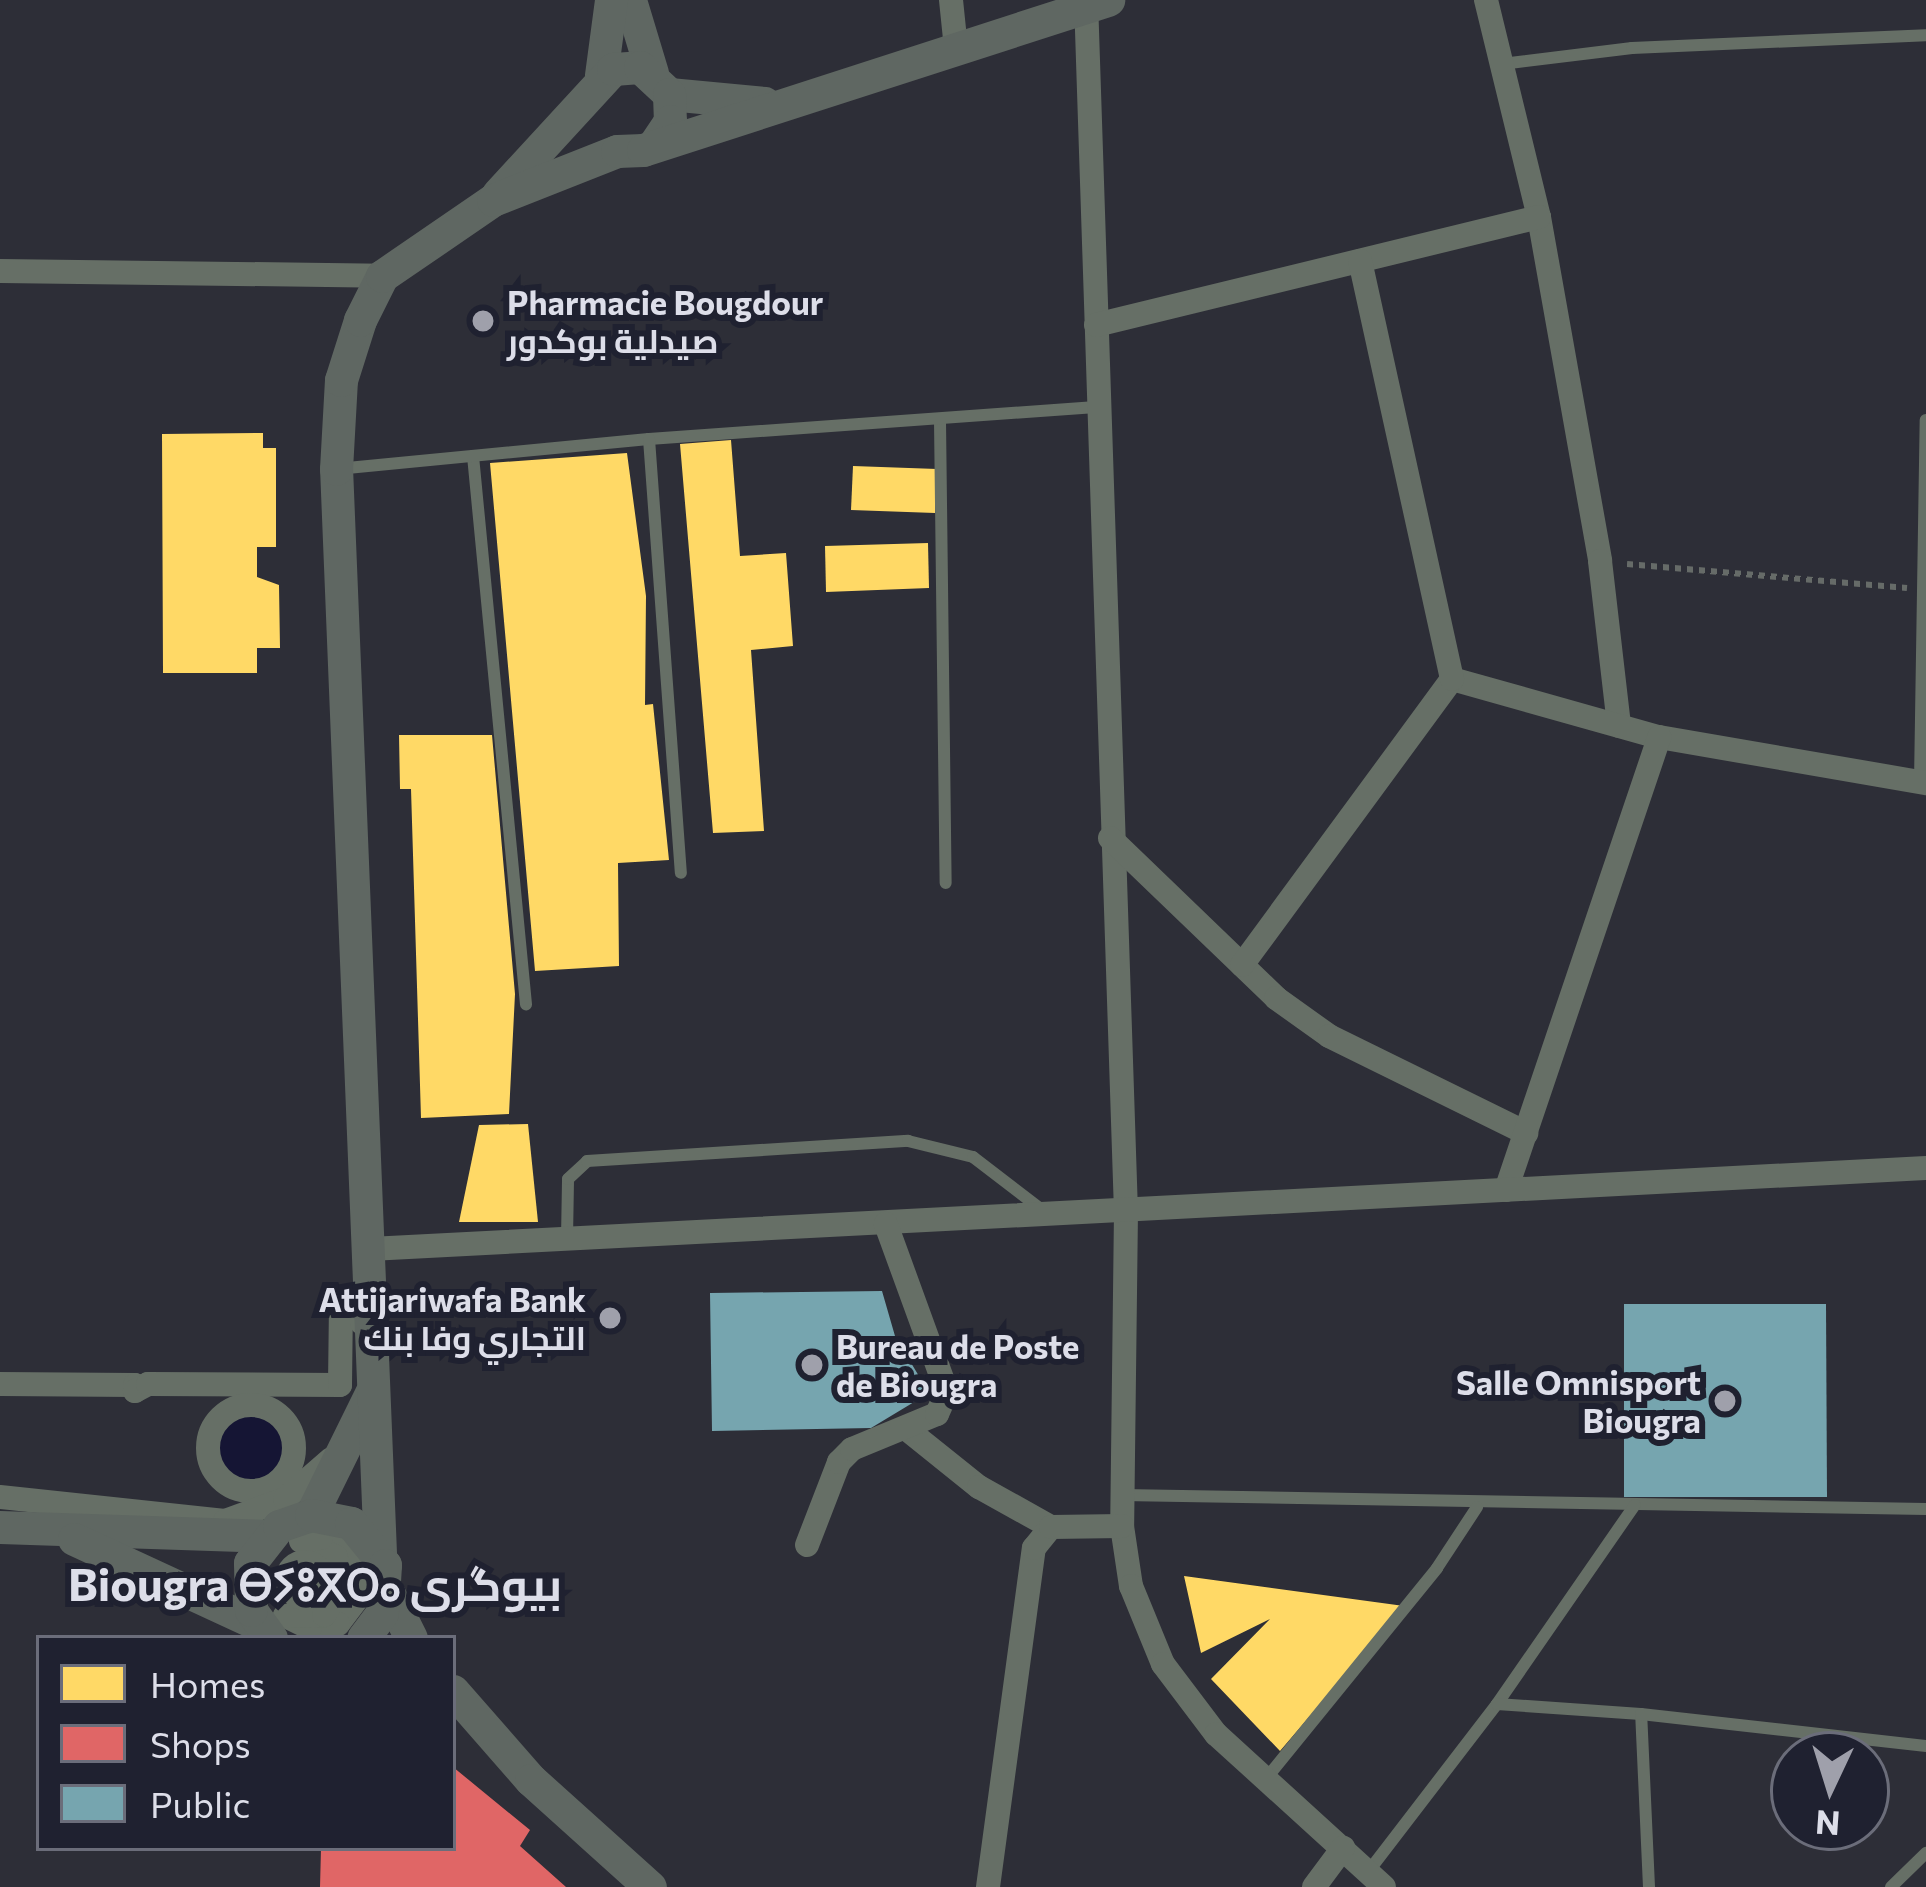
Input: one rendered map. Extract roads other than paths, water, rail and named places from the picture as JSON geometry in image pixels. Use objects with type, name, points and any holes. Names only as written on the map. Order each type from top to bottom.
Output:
[{"type":"street","points":[[611,0],[587,125],[617,152]]},
{"type":"street","points":[[630,0],[670,121],[656,143]]},
{"type":"street","points":[[952,0],[956,48]]},
{"type":"street","points":[[1486,0],[1539,217],[1600,561],[1619,725]]},
{"type":"street","points":[[410,1635],[388,1592],[380,1552],[336,469],[341,380],[382,276],[493,200],[617,152],[1094,2],[1096,406],[1126,1211],[1121,1495],[1131,1586],[1162,1664],[1216,1734],[1376,1880]]},
{"type":"street","points":[[493,200],[593,87],[626,66],[661,84],[778,104]]},
{"type":"street","points":[[1096,325],[1539,217]]},
{"type":"street","points":[[1242,964],[1452,679],[1360,261]]},
{"type":"street","points":[[0,271],[382,276]]},
{"type":"street","points":[[1452,679],[1659,737],[1923,782]]},
{"type":"street","points":[[1506,1190],[1659,737]]},
{"type":"street","points":[[1110,838],[1242,964],[1329,1036],[1526,1133]]},
{"type":"street","points":[[370,1249],[1926,1168]]},
{"type":"street","points":[[807,1545],[839,1462],[852,1448],[909,1431],[938,1414],[946,1392],[886,1224]]},
{"type":"street","points":[[0,1384],[135,1384],[135,1391],[148,1384],[340,1385],[341,1300],[362,1300],[362,1380],[352,1414],[324,1469],[285,1498],[246,1516],[202,1521],[0,1497]]},
{"type":"street","points":[[311,1515],[375,1386]]},
{"type":"street","points":[[909,1431],[979,1487],[1051,1527],[1122,1526]]},
{"type":"street","points":[[0,1527],[61,1533],[266,1536],[311,1515],[351,1523],[380,1552]]},
{"type":"street","points":[[988,1887],[1034,1548],[1051,1527]]},
{"type":"street","points":[[61,1533],[265,1631]]},
{"type":"street","points":[[265,1631],[247,1578],[266,1536]]},
{"type":"street","points":[[321,1538],[349,1550],[363,1591],[338,1624],[310,1628],[285,1616],[324,1616],[333,1581],[336,1557],[301,1541],[321,1538]]},
{"type":"street","points":[[365,1635],[388,1592]]},
{"type":"street","points":[[456,1694],[531,1780],[650,1887]]},
{"type":"street","points":[[456,1728],[531,1780]]},
{"type":"street","points":[[1314,1887],[1342,1848]]},
{"type":"lane","points":[[1502,64],[1632,48],[1926,35]]},
{"type":"lane","points":[[336,469],[650,439],[1096,406]]},
{"type":"lane","points":[[1923,782],[1926,419]]},
{"type":"lane","points":[[940,421],[946,883]]},
{"type":"lane","points":[[650,439],[681,873]]},
{"type":"lane","points":[[473,456],[526,1004]]},
{"type":"lane","points":[[567,1239],[568,1179],[587,1161],[908,1141],[973,1157],[1048,1214]]},
{"type":"lane","points":[[1121,1495],[1477,1507],[1926,1509]]},
{"type":"lane","points":[[1376,1880],[1635,1505]]},
{"type":"lane","points":[[1265,1780],[1477,1507]]},
{"type":"lane","points":[[1497,1704],[1641,1714],[1926,1746]]},
{"type":"lane","points":[[1641,1714],[1648,1887]]},
{"type":"lane","points":[[1891,1887],[1926,1853]]},
{"type":"place","name":"Pharmacie Bougdour صيدلية بوكدور","points":[[483,321]]},
{"type":"place","name":"Attijariwafa Bank التجاري وفا بنك","points":[[610,1318]]},
{"type":"place","name":"Bureau de Poste de Biougra","points":[[812,1365]]},
{"type":"place","name":"Salle Omnisport Biougra","points":[[1725,1401]]},
{"type":"district","name":"Biougra ⴱⵢⵓⴳⵔⴰ بيوگرى","points":[[315,1583]]}]
